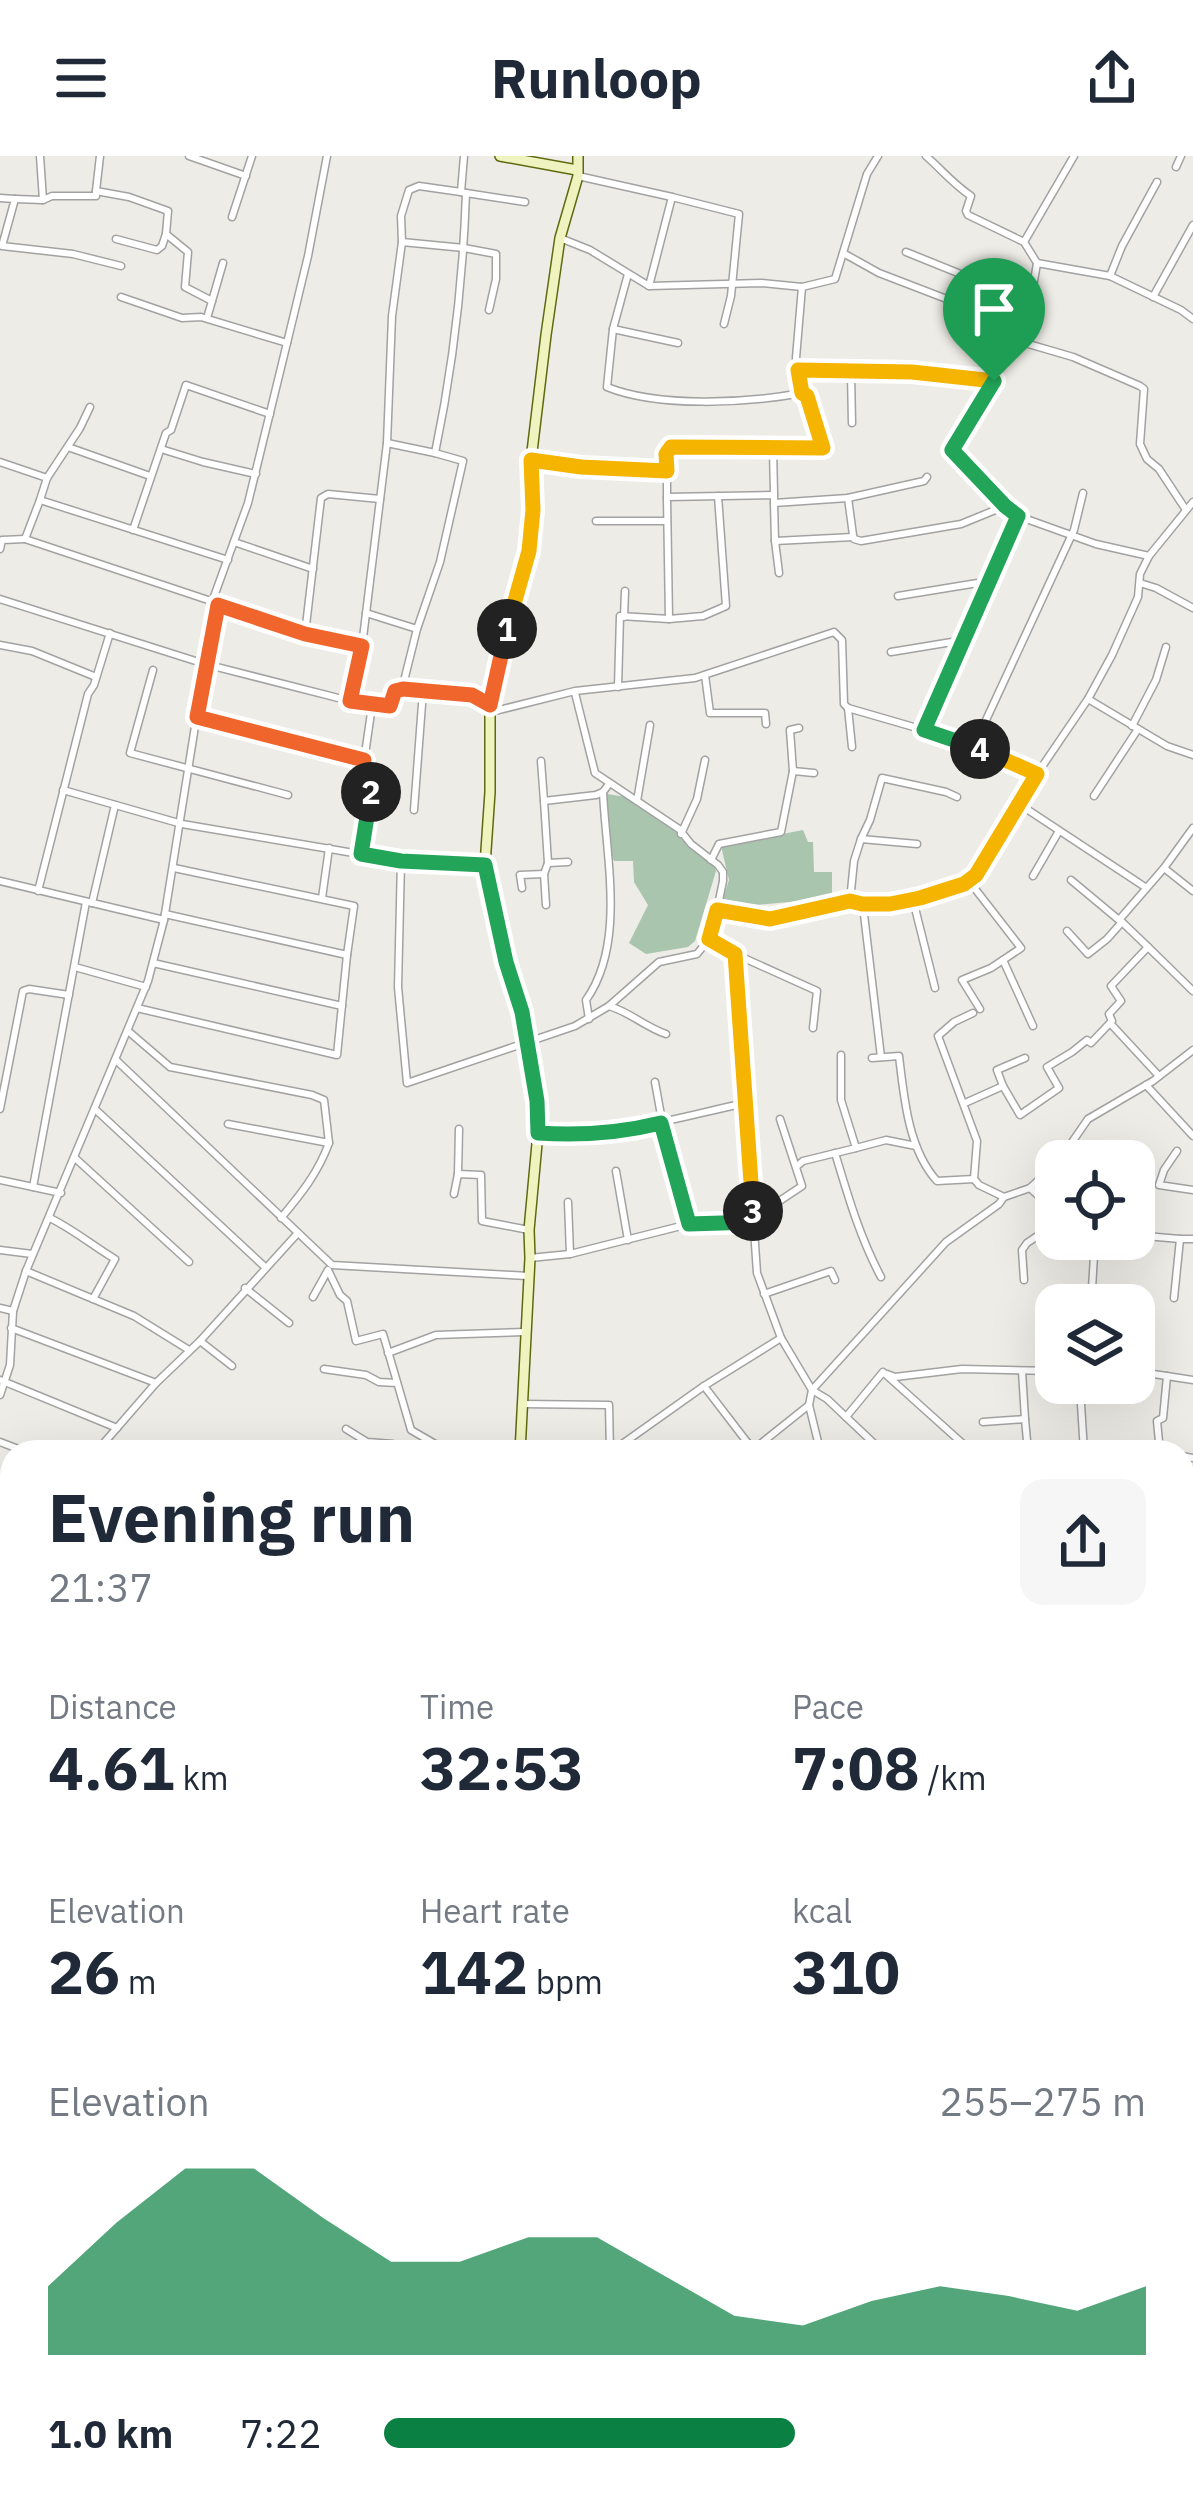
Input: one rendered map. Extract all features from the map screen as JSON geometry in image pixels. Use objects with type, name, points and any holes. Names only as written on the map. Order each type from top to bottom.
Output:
[{"type":"street","points":[[40,156],[43,200]]},
{"type":"street","points":[[0,198],[96,196],[100,156]]},
{"type":"street","points":[[189,156],[246,176]]},
{"type":"street","points":[[232,217],[252,156]]},
{"type":"street","points":[[0,1395],[10,1365],[13,1311],[26,1271],[153,963],[182,824],[215,604],[256,474],[327,156]]},
{"type":"street","points":[[435,453],[448,388],[464,248],[464,156]]},
{"type":"street","points":[[500,156],[739,214],[724,324]]},
{"type":"street","points":[[520,1440],[537,1101],[522,1012],[485,865],[490,709],[529,551],[531,460],[560,238],[578,156]]},
{"type":"street","points":[[560,238],[590,250],[649,286],[802,287],[835,279],[867,174],[878,156]]},
{"type":"street","points":[[926,156],[947,180],[971,196],[968,215],[1024,242],[1037,263],[1019,341],[952,450],[1018,516],[1096,544],[1149,556]]},
{"type":"street","points":[[1024,242],[1074,156]]},
{"type":"street","points":[[1176,167],[1181,156]]},
{"type":"street","points":[[1110,276],[1157,182]]},
{"type":"street","points":[[350,701],[367,613],[387,443],[401,216],[409,190],[419,186],[525,202]]},
{"type":"street","points":[[96,191],[167,210],[166,234],[157,250],[116,239]]},
{"type":"street","points":[[649,286],[672,197]]},
{"type":"street","points":[[15,200],[1,246],[73,254],[121,266]]},
{"type":"street","points":[[1154,297],[1193,225]]},
{"type":"street","points":[[166,234],[188,252],[184,287],[212,301]]},
{"type":"street","points":[[402,242],[498,256],[489,310]]},
{"type":"street","points":[[906,252],[1030,302]]},
{"type":"street","points":[[842,253],[879,273],[983,313],[983,327],[1073,356],[1141,386],[1140,444],[1186,510]]},
{"type":"street","points":[[207,318],[223,263]]},
{"type":"street","points":[[1037,263],[1110,276],[1193,319]]},
{"type":"street","points":[[628,274],[613,329],[609,389],[669,399],[732,401],[802,393],[807,396],[823,448],[671,447],[666,454],[670,619]]},
{"type":"street","points":[[802,287],[796,358],[802,393]]},
{"type":"street","points":[[121,297],[182,318],[207,318],[287,343]]},
{"type":"street","points":[[613,329],[678,343]]},
{"type":"street","points":[[798,370],[912,372],[994,381]]},
{"type":"street","points":[[851,373],[852,424]]},
{"type":"street","points":[[133,530],[186,386],[270,414]]},
{"type":"street","points":[[25,538],[47,478],[90,407]]},
{"type":"street","points":[[387,443],[463,460],[440,562],[403,689]]},
{"type":"street","points":[[68,447],[150,476]]},
{"type":"street","points":[[160,449],[256,474]]},
{"type":"street","points":[[773,449],[779,573]]},
{"type":"street","points":[[531,460],[667,471]]},
{"type":"street","points":[[0,462],[47,478]]},
{"type":"street","points":[[667,497],[848,498],[927,477]]},
{"type":"street","points":[[974,746],[1071,536],[1083,493]]},
{"type":"street","points":[[618,687],[620,616],[670,619],[703,616],[726,607],[718,496]]},
{"type":"street","points":[[305,634],[321,498],[380,499]]},
{"type":"street","points":[[848,498],[854,537]]},
{"type":"street","points":[[40,500],[228,560]]},
{"type":"street","points":[[717,910],[770,919],[850,901],[913,899],[969,881],[1088,699],[1138,597],[1149,556],[1193,502]]},
{"type":"street","points":[[776,541],[854,537],[861,541],[962,524],[1005,506]]},
{"type":"street","points":[[924,730],[1018,516]]},
{"type":"street","points":[[596,520],[667,521]]},
{"type":"street","points":[[0,549],[2,540],[25,538],[305,634],[362,646]]},
{"type":"street","points":[[234,542],[313,569]]},
{"type":"street","points":[[898,596],[990,581]]},
{"type":"street","points":[[1140,584],[1193,608]]},
{"type":"street","points":[[624,616],[625,591]]},
{"type":"street","points":[[0,599],[205,664],[373,706],[390,706],[395,691],[403,689],[472,695],[490,709],[575,691],[705,675],[834,632],[842,640],[844,704],[848,708],[974,746],[1037,774]]},
{"type":"street","points":[[367,613],[417,629]]},
{"type":"street","points":[[38,891],[88,694],[110,633]]},
{"type":"street","points":[[891,652],[964,640]]},
{"type":"street","points":[[0,645],[58,660],[96,677]]},
{"type":"street","points":[[1094,796],[1135,728],[1166,647]]},
{"type":"street","points":[[153,670],[130,753],[288,795]]},
{"type":"street","points":[[705,675],[710,712],[765,713],[766,724]]},
{"type":"street","points":[[414,810],[423,691]]},
{"type":"street","points":[[401,861],[398,987],[407,1084],[589,1018],[658,962],[697,954],[709,939],[723,872],[679,829],[596,773],[575,691]]},
{"type":"street","points":[[1088,699],[1167,746],[1189,754],[1193,738]]},
{"type":"street","points":[[361,854],[373,786],[361,781],[373,706]]},
{"type":"street","points":[[848,708],[852,747]]},
{"type":"street","points":[[197,717],[364,760]]},
{"type":"street","points":[[637,801],[650,725]]},
{"type":"street","points":[[711,860],[719,844],[781,832],[793,770],[790,730],[799,728]]},
{"type":"street","points":[[541,760],[546,905]]},
{"type":"street","points":[[681,835],[698,799],[705,760]]},
{"type":"street","points":[[793,770],[814,773]]},
{"type":"street","points":[[850,901],[854,860],[882,778],[957,797]]},
{"type":"street","points":[[589,1018],[586,1000],[599,982],[612,922],[603,793],[609,784]]},
{"type":"street","points":[[63,790],[182,824],[401,861],[485,865]]},
{"type":"street","points":[[544,801],[603,793]]},
{"type":"street","points":[[1019,804],[1145,887]]},
{"type":"street","points":[[33,1186],[75,967],[115,805]]},
{"type":"street","points":[[1067,932],[1088,954],[1107,939],[1193,828]]},
{"type":"street","points":[[1033,876],[1060,830]]},
{"type":"street","points":[[861,839],[917,844]]},
{"type":"street","points":[[322,899],[329,848]]},
{"type":"street","points":[[548,863],[568,862]]},
{"type":"street","points":[[137,1008],[337,1055],[354,906],[173,868]]},
{"type":"street","points":[[1164,868],[1193,891]]},
{"type":"street","points":[[522,888],[520,875],[544,874]]},
{"type":"street","points":[[1071,880],[1193,991]]},
{"type":"street","points":[[0,881],[347,956]]},
{"type":"street","points":[[969,881],[1021,948],[962,980],[976,1011],[938,1036],[978,1146],[974,1179],[1004,1197]]},
{"type":"street","points":[[913,899],[935,988]]},
{"type":"street","points":[[862,904],[877,1058],[899,1056],[907,1115],[928,1170],[938,1181],[974,1179]]},
{"type":"street","points":[[709,939],[817,991],[813,1028]]},
{"type":"street","points":[[1025,1058],[997,1070],[1020,1115],[1059,1088],[1047,1067],[1087,1040],[1090,1043],[1112,1021],[1109,1014],[1120,1001],[1111,986],[1148,947]]},
{"type":"street","points":[[735,954],[758,1273],[782,1338],[812,1390],[870,1440]]},
{"type":"street","points":[[1004,960],[1033,1026]]},
{"type":"street","points":[[153,963],[342,1006]]},
{"type":"street","points":[[75,967],[146,987]]},
{"type":"street","points":[[0,1109],[23,992],[69,995]]},
{"type":"street","points":[[609,1006],[666,1034]]},
{"type":"street","points":[[1110,1023],[1159,1076]]},
{"type":"street","points":[[128,1031],[170,1067],[324,1100],[329,1143],[321,1166],[281,1217]]},
{"type":"street","points":[[1073,1140],[1088,1119],[1193,1050]]},
{"type":"street","points":[[841,1055],[841,1100],[856,1148]]},
{"type":"street","points":[[116,1060],[330,1268],[347,1301],[356,1341],[382,1334],[412,1430],[427,1440]]},
{"type":"street","points":[[655,1082],[661,1123],[689,1224]]},
{"type":"street","points":[[1146,1085],[1193,1136]]},
{"type":"street","points":[[965,1103],[1003,1086]]},
{"type":"street","points":[[538,1133],[632,1130],[745,1102]]},
{"type":"street","points":[[95,1109],[265,1267]]},
{"type":"street","points":[[530,1258],[570,1254],[689,1224],[753,1218],[802,1186],[780,1119]]},
{"type":"street","points":[[228,1124],[329,1143]]},
{"type":"street","points":[[454,1194],[459,1129]]},
{"type":"street","points":[[797,1166],[886,1140],[919,1147]]},
{"type":"street","points":[[1177,1151],[1160,1185],[1193,1190]]},
{"type":"street","points":[[836,1153],[860,1231],[881,1277]]},
{"type":"street","points":[[75,1158],[189,1262]]},
{"type":"street","points":[[616,1171],[628,1240]]},
{"type":"street","points":[[458,1174],[481,1175],[482,1221],[529,1231]]},
{"type":"street","points":[[0,1180],[61,1193]]},
{"type":"street","points":[[818,1440],[809,1405],[812,1390],[946,1242],[1004,1197],[1035,1183]]},
{"type":"street","points":[[1030,1188],[1035,1193]]},
{"type":"street","points":[[568,1202],[570,1254]]},
{"type":"street","points":[[50,1218],[115,1259],[93,1299]]},
{"type":"street","points":[[106,1440],[297,1234]]},
{"type":"street","points":[[1155,1237],[1193,1239]]},
{"type":"street","points":[[1024,1280],[1022,1250],[1035,1238]]},
{"type":"street","points":[[1174,1298],[1180,1239]]},
{"type":"street","points":[[0,1250],[34,1254]]},
{"type":"street","points":[[330,1268],[529,1276]]},
{"type":"street","points":[[313,1297],[330,1268]]},
{"type":"street","points":[[26,1271],[134,1316],[189,1351]]},
{"type":"street","points":[[764,1294],[831,1271],[835,1280]]},
{"type":"street","points":[[245,1288],[289,1323]]},
{"type":"street","points":[[0,1309],[13,1311]]},
{"type":"street","points":[[11,1328],[156,1383]]},
{"type":"street","points":[[388,1353],[436,1335],[525,1333]]},
{"type":"street","points":[[628,1440],[782,1338]]},
{"type":"street","points":[[200,1341],[232,1366]]},
{"type":"street","points":[[324,1369],[398,1383]]},
{"type":"street","points":[[883,1372],[895,1377],[954,1370],[1035,1371]]},
{"type":"street","points":[[1022,1371],[1027,1440]]},
{"type":"street","points":[[846,1417],[883,1372]]},
{"type":"street","points":[[883,1372],[959,1440]]},
{"type":"street","points":[[1155,1374],[1193,1380]]},
{"type":"street","points":[[1159,1440],[1157,1421],[1162,1418],[1168,1376]]},
{"type":"street","points":[[3,1381],[117,1428]]},
{"type":"street","points":[[704,1386],[745,1440]]},
{"type":"street","points":[[522,1404],[609,1405],[610,1440]]},
{"type":"street","points":[[1081,1404],[1083,1440]]},
{"type":"street","points":[[765,1440],[809,1405]]},
{"type":"street","points":[[983,1422],[1025,1419]]},
{"type":"street","points":[[346,1429],[364,1440]]},
{"type":"green space","points":[[607,794],[626,797],[713,863],[716,871],[695,941],[688,947],[646,954],[629,943],[648,905],[634,882],[633,861],[614,861],[611,853]]},
{"type":"green space","points":[[803,830],[808,842],[813,842],[814,872],[832,872],[832,898],[721,905],[729,880],[721,846]]},
{"type":"route","points":[[798,370],[912,372],[994,381],[952,450],[1018,516],[924,730],[1037,774],[976,875],[964,884],[890,904],[850,901],[770,919],[717,910],[709,939],[735,954],[754,1222],[689,1224],[661,1123],[592,1134],[538,1133],[522,1012],[485,865],[361,854],[373,786],[361,781],[364,760],[197,717],[218,605],[305,634],[362,646],[350,701],[388,707],[395,691],[403,689],[472,695],[490,705],[529,551],[531,460],[667,471],[666,454],[671,447],[823,448],[798,370]]}]
